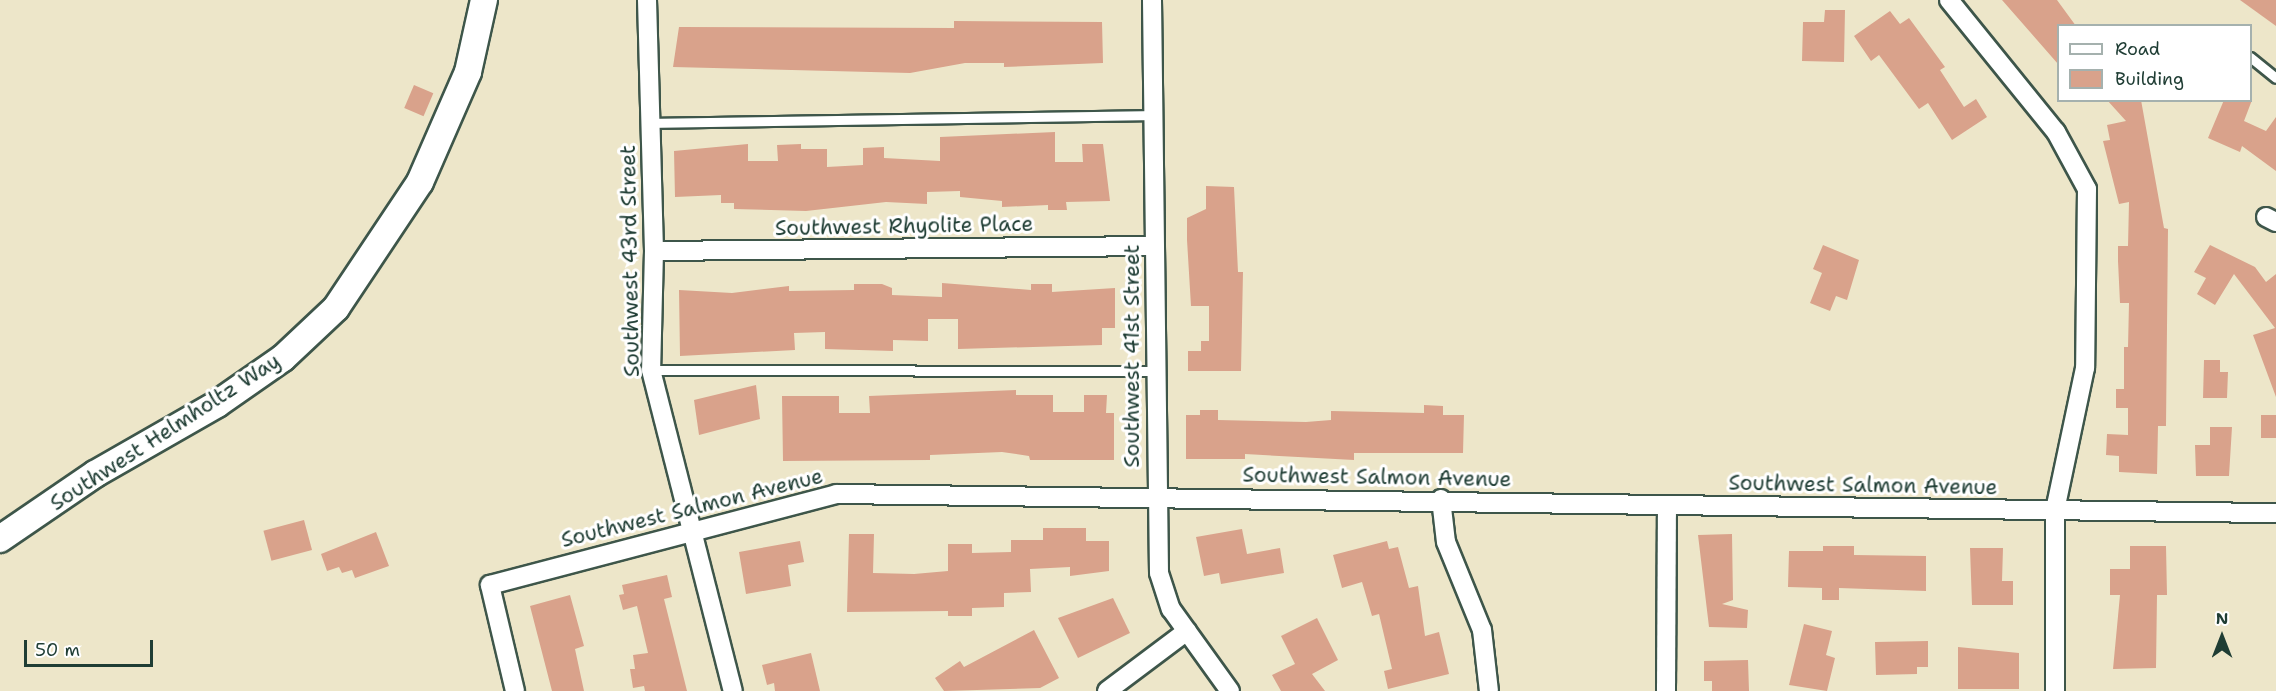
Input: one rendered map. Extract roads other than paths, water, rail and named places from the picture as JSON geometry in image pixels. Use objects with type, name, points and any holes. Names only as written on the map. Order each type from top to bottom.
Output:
[{"type":"main road","name":"Southwest Helmholtz Way","points":[[0,539],[96,474],[217,404],[283,358],[336,308],[420,182],[468,72],[484,0]]},
{"type":"street","name":"Southwest 43rd Street","points":[[646,0],[654,251],[651,370],[688,529],[733,691]]},
{"type":"street","name":"Southwest 41st Street","points":[[1152,0],[1154,497],[1159,573],[1171,609],[1230,691]]},
{"type":"street","points":[[1949,0],[2056,132],[2087,189],[2085,368],[2055,510],[2055,691]]},
{"type":"street","name":"Southwest Rhyolite Place","points":[[654,251],[1154,246]]},
{"type":"street","name":"Southwest Salmon Avenue","points":[[515,691],[490,585],[688,529],[836,494],[1441,499],[1667,506],[2276,513]]},
{"type":"street","points":[[1441,499],[1446,542],[1482,630],[1489,691]]},
{"type":"street","points":[[1666,691],[1667,506]]},
{"type":"street","points":[[1107,691],[1187,631]]},
{"type":"lane","points":[[2252,59],[2276,78]]},
{"type":"lane","points":[[650,123],[1153,114]]},
{"type":"lane","points":[[651,370],[1155,371]]}]
